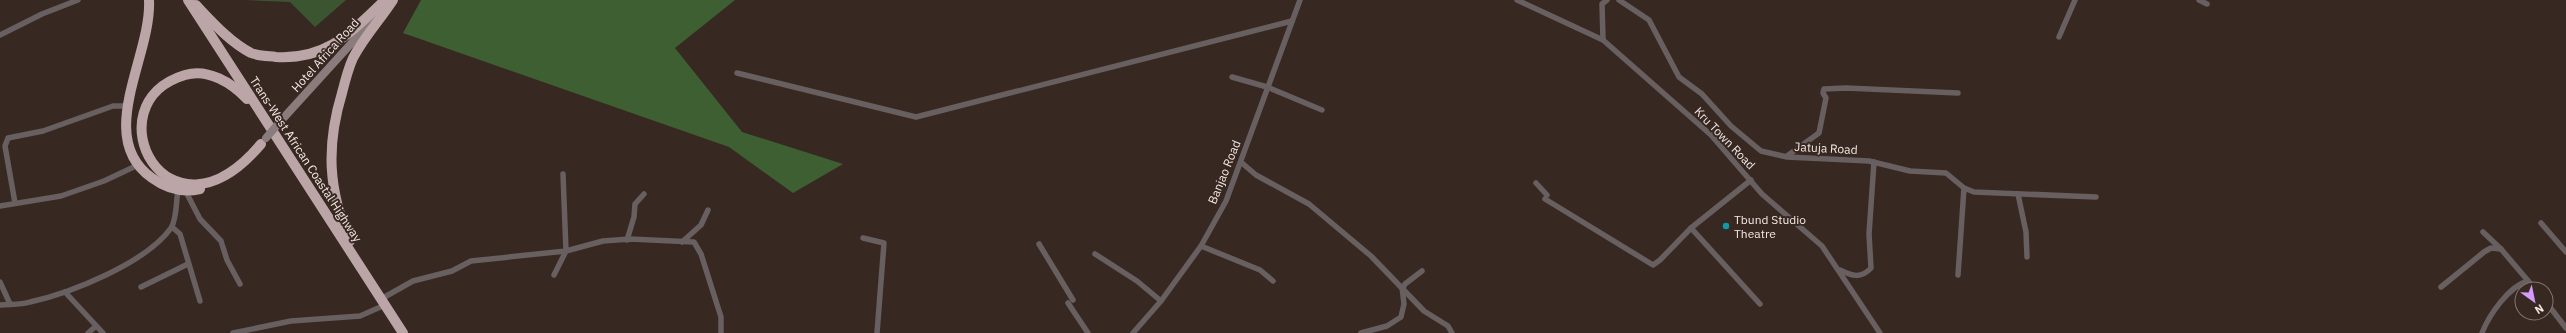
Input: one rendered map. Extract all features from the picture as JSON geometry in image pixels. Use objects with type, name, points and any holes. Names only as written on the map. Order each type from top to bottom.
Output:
[{"type":"highway","points":[[149,0],[150,12],[143,48],[127,106],[125,132],[129,149],[138,165],[160,184],[182,191],[213,186],[227,181],[252,159],[263,141]]},
{"type":"highway","name":"Trans-West African Coastal Highway","points":[[188,0],[403,333]]},
{"type":"highway","points":[[192,0],[227,38],[252,53],[280,57],[320,52],[350,32],[385,0]]},
{"type":"highway","points":[[381,298],[339,214],[333,185],[331,132],[349,68],[361,44],[392,0]]},
{"type":"highway","points":[[263,141],[249,158],[223,178],[194,185],[179,184],[162,174],[150,159],[143,143],[140,127],[152,97],[164,83],[191,73],[205,74],[229,83],[265,118]]},
{"type":"street","points":[[0,35],[42,14],[78,0]]},
{"type":"street","name":"Hotel Africa Road","points":[[263,141],[392,0]]},
{"type":"street","name":"Banjao Road","points":[[1133,333],[1161,301],[1201,246],[1226,201],[1242,163],[1267,87],[1300,0]]},
{"type":"street","name":"Kru Town Road","points":[[1517,0],[1603,40],[1710,135],[1788,218],[1822,246],[1880,333]]},
{"type":"street","points":[[1603,40],[1602,4],[1607,0]]},
{"type":"street","name":"Jatuja Road","points":[[1619,0],[1648,20],[1679,77],[1702,94],[1731,126],[1761,150],[1787,157],[1874,162],[1910,171],[1946,173],[1964,188],[1974,192],[2096,197]]},
{"type":"street","points":[[2059,37],[2074,0]]},
{"type":"street","points":[[2199,0],[2207,4]]},
{"type":"street","points":[[737,73],[916,117],[1292,21]]},
{"type":"street","points":[[1232,78],[1267,87],[1322,110]]},
{"type":"street","points":[[1787,157],[1819,132],[1826,98],[1823,93],[1824,89],[1835,87],[1958,93]]},
{"type":"street","points":[[15,203],[5,146],[8,138],[43,131],[113,106],[127,106]]},
{"type":"street","points":[[1839,270],[1856,276],[1866,274],[1871,268],[1869,234],[1874,162]]},
{"type":"street","points":[[1242,163],[1256,175],[1309,204],[1371,256],[1403,287],[1424,311],[1448,326],[1452,333]]},
{"type":"street","points":[[0,206],[60,196],[104,181],[138,165]]},
{"type":"street","points":[[554,274],[566,251],[562,174]]},
{"type":"street","points":[[1536,183],[1546,197],[1653,265],[1660,260],[1691,228],[1751,180]]},
{"type":"street","points":[[1958,275],[1964,188]]},
{"type":"street","points":[[0,305],[29,303],[64,292],[108,274],[156,245],[172,227],[182,191]]},
{"type":"street","points":[[182,191],[200,219],[221,241],[227,260],[240,284]]},
{"type":"street","points":[[627,240],[634,217],[635,204],[644,194]]},
{"type":"street","points":[[2018,194],[2026,232],[2027,257]]},
{"type":"street","points":[[682,242],[701,225],[708,210]]},
{"type":"street","points":[[2541,223],[2566,252]]},
{"type":"street","points":[[172,227],[180,234],[200,301]]},
{"type":"street","points":[[1691,228],[1760,304]]},
{"type":"street","points":[[2483,232],[2501,249],[2528,281]]},
{"type":"street","points":[[863,238],[884,243],[877,333]]},
{"type":"street","points":[[233,333],[291,321],[360,316],[381,298],[413,281],[452,271],[471,262],[566,251],[603,241],[627,240],[694,242],[701,254],[721,317],[721,333]]},
{"type":"street","points":[[1039,244],[1088,333]]},
{"type":"street","points":[[1201,246],[1260,270],[1273,281]]},
{"type":"street","points":[[2442,287],[2484,252],[2491,248],[2501,249]]},
{"type":"street","points":[[1095,254],[1137,281],[1161,301]]},
{"type":"street","points":[[141,287],[188,264]]},
{"type":"street","points":[[1361,333],[1387,326],[1401,317],[1404,304],[1403,287],[1422,270]]},
{"type":"street","points":[[0,282],[10,304]]},
{"type":"street","points":[[2482,333],[2495,310],[2514,287]]},
{"type":"street","points":[[64,292],[103,333]]},
{"type":"street","points":[[2554,312],[2566,328]]},
{"type":"street","points":[[88,333],[96,326]]},
{"type":"green space","points":[[244,0],[346,0],[315,27],[290,2]]},
{"type":"green space","points":[[421,0],[735,0],[675,48],[742,132],[843,164],[793,193],[729,147],[403,33]]},
{"type":"place","name":"Tbund Studio Theatre","points":[[1726,226]]}]
